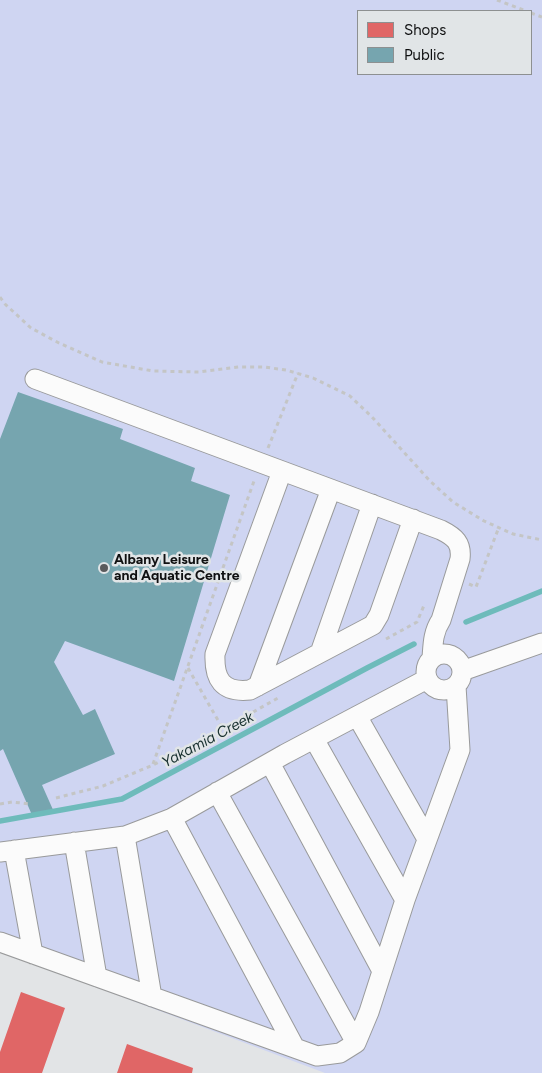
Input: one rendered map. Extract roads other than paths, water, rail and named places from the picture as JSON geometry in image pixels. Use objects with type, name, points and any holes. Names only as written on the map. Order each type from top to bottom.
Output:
[{"type":"street","points":[[35,379],[413,519],[452,536],[461,553],[441,620],[434,634],[432,658],[427,668],[428,679],[435,687],[446,690],[458,671],[542,643]]},
{"type":"street","points":[[282,470],[215,654],[215,668],[221,683],[231,689],[240,691],[250,690],[373,625],[379,615],[413,519]]},
{"type":"street","points":[[258,686],[331,489]]},
{"type":"street","points":[[320,653],[372,504]]},
{"type":"street","points":[[0,942],[317,1056],[340,1053],[356,1043],[369,1012],[405,900],[460,750],[458,671],[443,633],[441,620]]},
{"type":"street","points":[[432,658],[443,654],[458,671]]},
{"type":"street","points":[[33,954],[7,851],[125,836],[172,818],[314,739],[428,679]]},
{"type":"street","points":[[357,716],[428,839]]},
{"type":"street","points":[[314,739],[405,900]]},
{"type":"street","points":[[270,763],[382,971]]},
{"type":"street","points":[[217,792],[356,1043]]},
{"type":"street","points":[[172,818],[294,1048]]},
{"type":"street","points":[[125,836],[152,997]]},
{"type":"street","points":[[74,842],[97,977]]},
{"type":"waterway","name":"Yakamia Creek","points":[[466,622],[542,591]]},
{"type":"waterway","name":"Yakamia Creek","points":[[0,821],[122,799],[414,644]]},
{"type":"place","name":"Albany Leisure and Aquatic Centre","points":[[104,568]]}]
